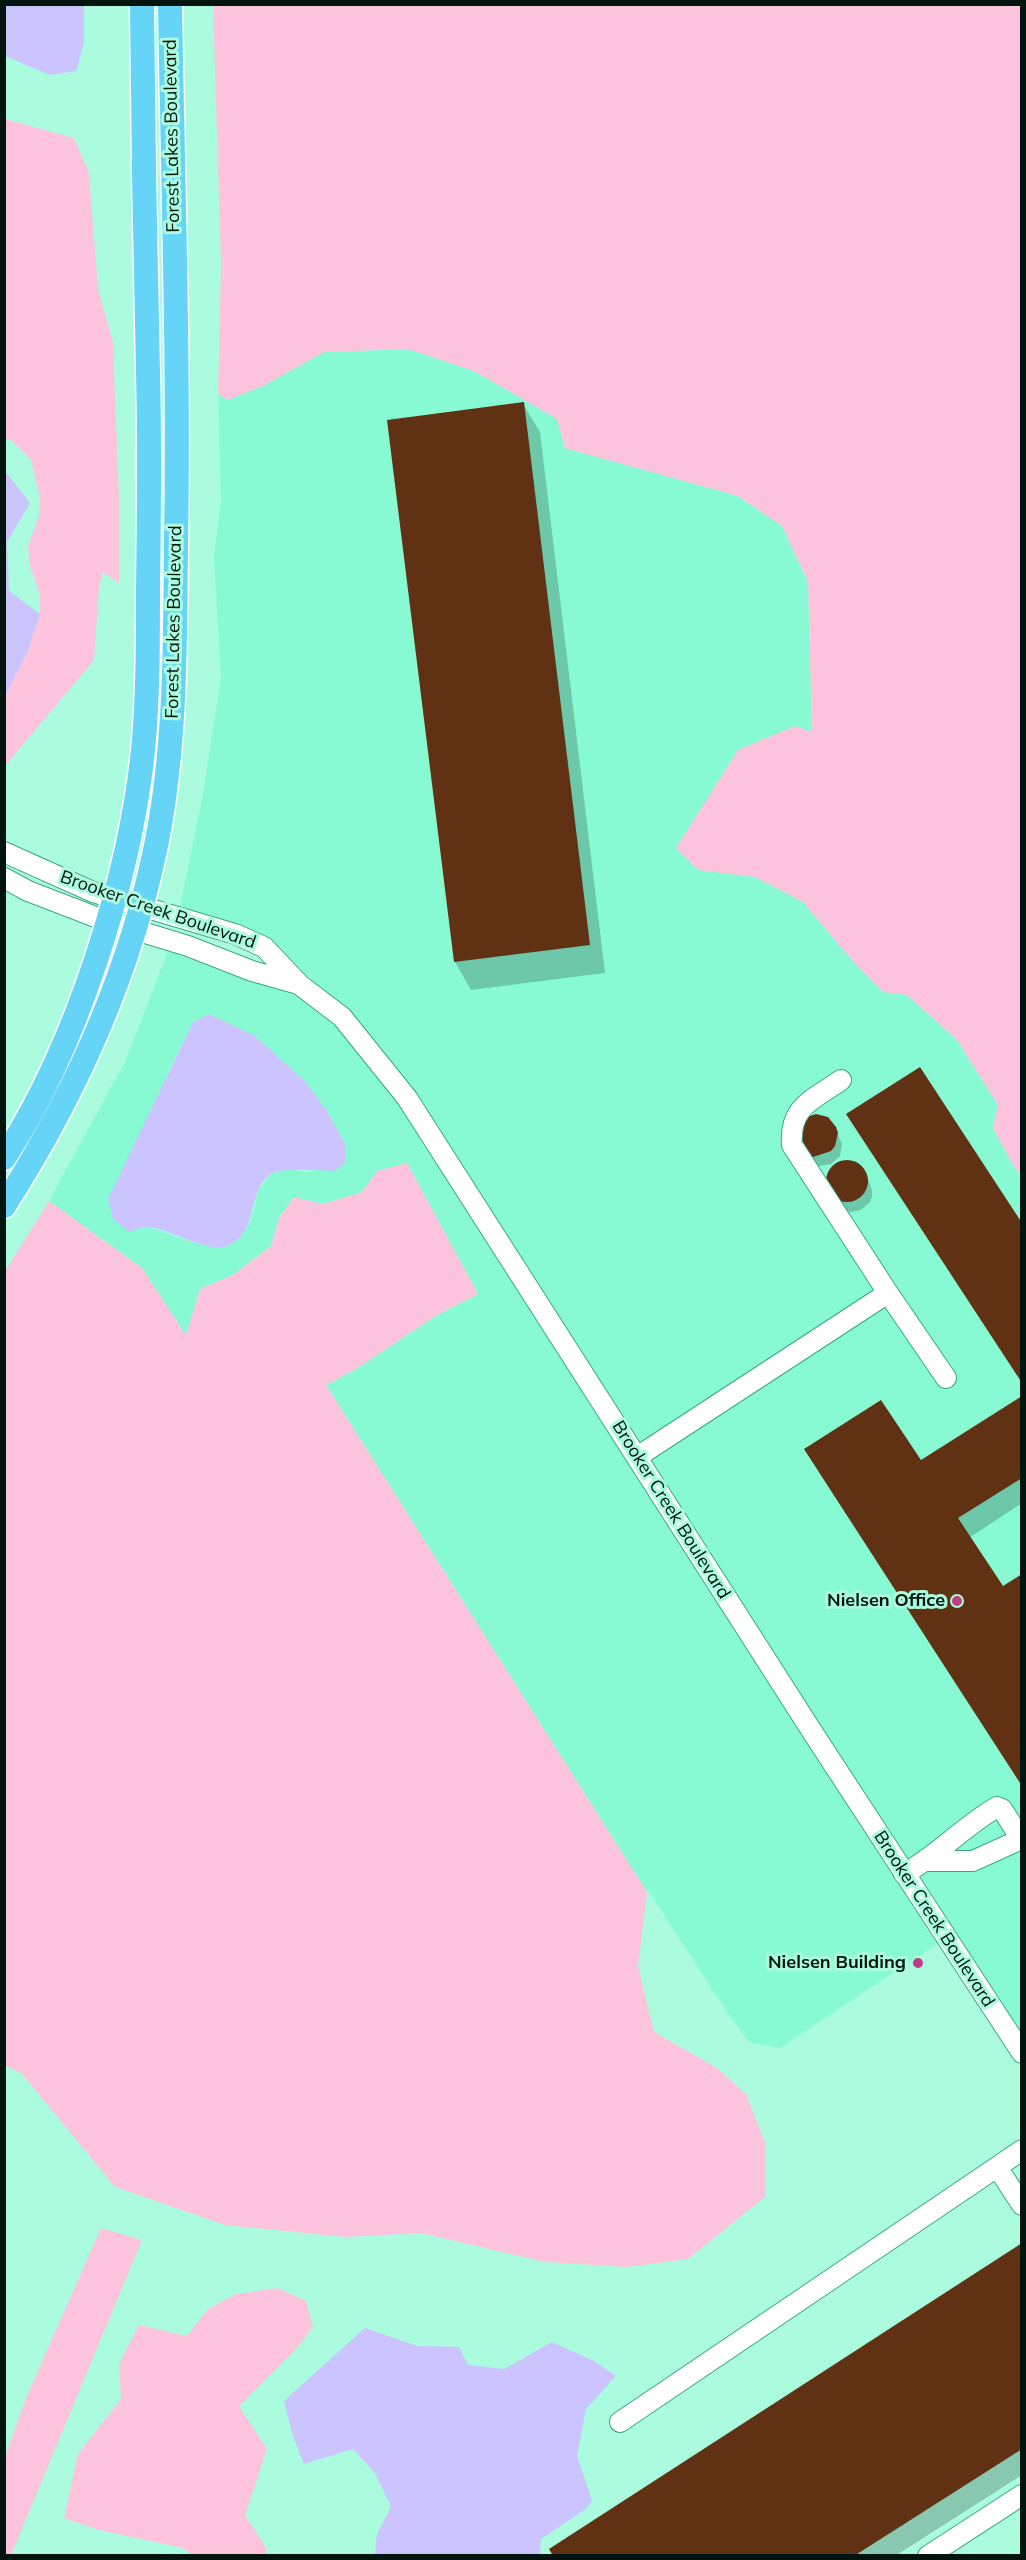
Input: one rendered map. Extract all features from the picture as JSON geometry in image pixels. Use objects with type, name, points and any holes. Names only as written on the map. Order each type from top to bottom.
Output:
[{"type":"main road","name":"Forest Lakes Boulevard","points":[[4,1158],[57,1059],[88,982],[130,833],[143,751],[147,667],[150,454],[141,4]]},
{"type":"main road","name":"Forest Lakes Boulevard","points":[[4,1206],[35,1156],[78,1074],[111,992],[137,919],[157,840],[170,750],[176,661],[178,453],[170,4]]},
{"type":"street","name":"Brooker Creek Boulevard","points":[[4,852],[93,892],[110,910]]},
{"type":"street","name":"Brooker Creek Boulevard","points":[[4,878],[28,891],[110,910],[137,919],[188,945],[252,971],[300,985]]},
{"type":"street","name":"Brooker Creek Boulevard","points":[[137,919],[235,934],[264,947],[300,985],[342,1017],[407,1098],[904,1874],[1022,2053]]},
{"type":"street","points":[[841,1080],[799,1110],[790,1127],[792,1145],[946,1378]]},
{"type":"street","points":[[637,1457],[888,1293]]},
{"type":"street","points":[[904,1874],[927,1861]]},
{"type":"street","points":[[620,2422],[1022,2150]]},
{"type":"street","points":[[997,2167],[1022,2205]]},
{"type":"street","points":[[928,2556],[1022,2495]]},
{"type":"shaded area","points":[[4,5],[84,5],[84,43],[76,71],[50,75],[5,56]]},
{"type":"shaded area","points":[[213,5],[1021,5],[1021,1175],[993,1128],[998,1105],[957,1040],[907,995],[883,992],[850,958],[803,902],[755,877],[698,870],[676,848],[738,750],[795,726],[812,732],[808,582],[782,526],[738,496],[565,448],[557,419],[474,371],[408,349],[324,352],[263,386],[227,400],[218,394],[221,263]]},
{"type":"shaded area","points":[[5,119],[74,138],[89,173],[98,289],[113,343],[119,497],[119,583],[103,572],[99,586],[94,660],[5,766],[5,696],[27,653],[40,614],[40,595],[30,566],[28,546],[39,516],[40,497],[31,460],[11,440],[5,440]]},
{"type":"shaded area","points":[[408,349],[474,371],[558,419],[565,448],[738,496],[782,526],[808,582],[812,732],[738,750],[677,848],[698,870],[755,877],[803,902],[850,958],[883,992],[907,995],[957,1040],[998,1105],[993,1128],[1021,1175],[1021,2036],[415,1093],[350,1010],[311,980],[311,977],[305,975],[270,940],[236,924],[180,907],[202,799],[221,679],[214,557],[221,501],[218,394],[227,399],[263,386],[324,352]]},
{"type":"shaded area","points":[[5,471],[30,503],[7,542],[9,591],[40,614],[27,653],[5,696]]},
{"type":"shaded area","points":[[168,951],[249,981],[296,994],[336,1024],[399,1104],[937,1944],[780,2048],[749,2042],[648,1890],[647,1892],[326,1385],[356,1369],[437,1315],[478,1294],[407,1163],[377,1171],[362,1192],[323,1204],[294,1197],[279,1218],[271,1246],[233,1275],[200,1289],[186,1336],[142,1268],[49,1201],[126,1060]],"holes":[[[209,1014],[327,1111],[346,1145],[346,1162],[307,1172],[288,1169],[271,1174],[259,1190],[250,1223],[241,1236],[194,1243],[149,1227],[129,1231],[113,1219],[170,1068],[193,1022]]]},
{"type":"shaded area","points":[[209,1014],[255,1036],[305,1081],[327,1111],[346,1145],[346,1162],[335,1171],[292,1170],[271,1174],[263,1181],[258,1191],[244,1232],[227,1246],[218,1247],[197,1243],[155,1228],[145,1227],[129,1232],[113,1219],[108,1199],[193,1022]]},
{"type":"shaded area","points":[[407,1163],[478,1294],[437,1315],[356,1369],[326,1385],[647,1892],[638,1966],[654,2032],[717,2068],[746,2094],[766,2145],[766,2196],[688,2259],[627,2267],[545,2262],[421,2233],[345,2237],[225,2225],[115,2187],[22,2074],[5,2065],[5,1271],[49,1201],[142,1268],[186,1335],[200,1289],[233,1275],[271,1246],[279,1218],[294,1197],[323,1204],[362,1192],[377,1171]]},
{"type":"shaded area","points":[[101,2228],[142,2240],[11,2555],[5,2555],[5,2457],[26,2398]]},
{"type":"shaded area","points":[[277,2288],[306,2301],[313,2327],[296,2349],[239,2406],[267,2449],[245,2515],[267,2549],[264,2555],[192,2555],[183,2548],[99,2530],[64,2518],[78,2454],[121,2399],[119,2363],[139,2325],[187,2336],[208,2309],[236,2294]]},
{"type":"shaded area","points":[[365,2328],[417,2346],[459,2347],[468,2365],[504,2369],[552,2342],[592,2360],[616,2376],[586,2409],[577,2456],[592,2500],[587,2508],[541,2539],[540,2555],[375,2555],[377,2534],[391,2507],[375,2473],[353,2449],[304,2464],[293,2436],[284,2401]]},
{"type":"building","points":[[524,402],[590,945],[454,962],[387,420]]},
{"type":"building","points":[[920,1067],[1022,1223],[1022,1383],[846,1114]]},
{"type":"building","points":[[816,1114],[828,1117],[838,1133],[835,1146],[831,1151],[813,1157],[798,1146],[804,1118]]},
{"type":"building","points":[[847,1160],[862,1166],[868,1181],[862,1196],[847,1202],[832,1196],[826,1181],[832,1166]]},
{"type":"building","name":"Nielsen Office","points":[[1022,1396],[1022,1478],[958,1518],[1003,1586],[1022,1574],[1022,1786],[804,1449],[881,1400],[921,1460]]},
{"type":"building","points":[[1022,2243],[1022,2449],[854,2556],[553,2556],[549,2549]]},
{"type":"place","name":"Nielsen Office","points":[[957,1601]]},
{"type":"place","name":"Nielsen Building","points":[[918,1963]]}]
